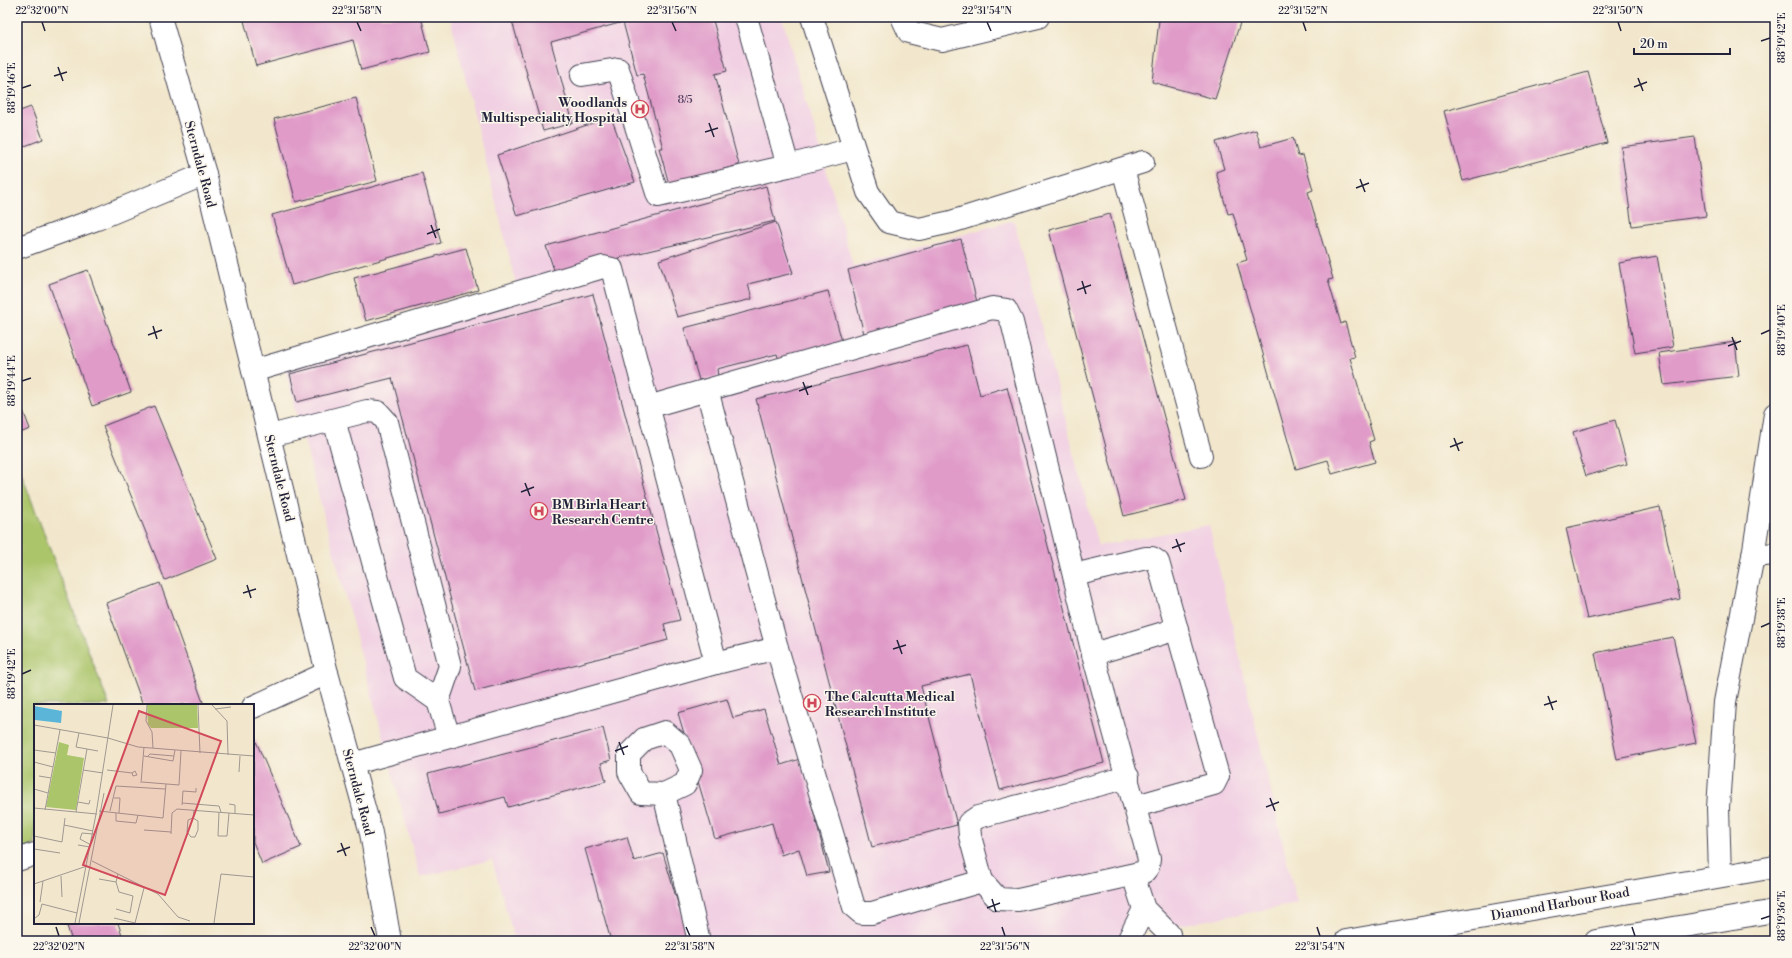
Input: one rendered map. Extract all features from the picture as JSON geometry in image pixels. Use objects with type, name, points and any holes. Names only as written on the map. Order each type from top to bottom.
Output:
[{"type":"street","name":"Sterndale Road","points":[[160,17],[205,174],[328,673],[371,833],[390,941]]},
{"type":"street","points":[[746,17],[788,166]]},
{"type":"street","points":[[902,17],[909,32],[942,40],[1038,17]]},
{"type":"street","points":[[817,18],[853,148],[868,192],[889,222],[919,229],[951,222],[1143,162]]},
{"type":"street","points":[[582,75],[618,69],[658,196],[788,166],[853,148]]},
{"type":"street","points":[[1123,169],[1201,456]]},
{"type":"street","points":[[17,248],[97,219],[205,174]]},
{"type":"street","points":[[253,371],[608,267],[612,269],[716,663]]},
{"type":"street","points":[[648,407],[992,308],[1006,310],[1012,322],[1093,654],[1128,777],[1136,806],[1149,859],[1148,867],[1144,872],[1018,900],[998,899],[982,881],[970,836],[969,824],[978,817],[1128,777]]},
{"type":"street","points":[[707,390],[777,648],[854,907],[861,913],[872,912],[982,881]]},
{"type":"street","points":[[270,436],[367,411],[378,412],[387,422],[450,666],[438,701],[449,737]]},
{"type":"street","points":[[1720,875],[1718,808],[1725,702],[1753,556],[1775,414]]},
{"type":"street","points":[[334,420],[405,678],[438,701]]},
{"type":"street","points":[[1753,556],[1775,554]]},
{"type":"street","points":[[1074,575],[1146,558],[1152,558],[1158,562],[1218,776],[1214,784],[1136,806]]},
{"type":"street","points":[[1093,654],[1177,629]]},
{"type":"street","points":[[352,764],[716,663],[777,648]]},
{"type":"street","points":[[254,707],[328,673]]},
{"type":"street","points":[[664,794],[699,941]]},
{"type":"street","points":[[17,860],[34,854]]},
{"type":"street","name":"Diamond Harbour Road","points":[[1346,941],[1720,875],[1775,867]]},
{"type":"street","points":[[1133,875],[1144,909],[1169,934],[1170,941]]},
{"type":"street","points":[[1128,941],[1144,909]]},
{"type":"street","points":[[1596,941],[1775,911]]},
{"type":"shaded area","name":"The Calcutta Medical Research Institute","points":[[450,17],[782,17],[853,266],[1014,220],[1098,546],[1209,525],[1297,904],[1090,941],[515,941],[492,860],[420,877],[281,354],[519,296]]},
{"type":"green space","points":[[17,462],[109,704],[34,704],[34,845],[17,851]]},
{"type":"building","points":[[243,17],[421,17],[430,52],[361,70],[353,40],[256,66]]},
{"type":"building","name":"Woodlands Multispeciality Hospital","points":[[511,17],[712,17],[727,71],[715,74],[739,165],[669,184],[659,148],[663,148],[643,74],[637,75],[623,22],[551,42],[573,123],[543,131]]},
{"type":"building","points":[[1147,17],[1242,17],[1215,99],[1152,82],[1159,20]]},
{"type":"building","points":[[1588,72],[1607,143],[1463,181],[1444,111]]},
{"type":"building","points":[[356,98],[377,181],[296,202],[274,119]]},
{"type":"building","points":[[31,107],[43,139],[17,149],[17,112]]},
{"type":"building","points":[[611,117],[635,182],[517,216],[497,155]]},
{"type":"building","points":[[1256,130],[1261,147],[1293,138],[1298,156],[1303,155],[1313,190],[1308,192],[1333,279],[1328,280],[1341,324],[1345,322],[1355,357],[1350,358],[1374,440],[1369,442],[1375,462],[1332,474],[1328,460],[1296,469],[1237,263],[1247,260],[1233,213],[1228,214],[1216,172],[1224,169],[1216,142]]},
{"type":"building","points":[[1695,137],[1706,216],[1632,226],[1621,147]]},
{"type":"building","points":[[422,173],[441,243],[292,285],[272,215]]},
{"type":"building","points":[[766,186],[775,221],[555,273],[546,246]]},
{"type":"building","points":[[1110,214],[1186,500],[1124,516],[1049,230]]},
{"type":"building","points":[[776,222],[793,273],[748,284],[752,299],[677,317],[659,260]]},
{"type":"building","points":[[961,239],[978,306],[865,338],[848,270]]},
{"type":"building","points":[[466,248],[478,290],[366,321],[354,278]]},
{"type":"building","points":[[1657,256],[1673,347],[1635,353],[1619,263]]},
{"type":"building","points":[[88,270],[131,392],[92,406],[49,284]]},
{"type":"building","points":[[828,291],[843,345],[779,360],[777,354],[717,369],[718,376],[699,380],[684,328]]},
{"type":"building","name":"BM Birla Heart Research Centre","points":[[593,294],[680,620],[664,624],[668,640],[475,691],[392,378],[297,402],[290,374]]},
{"type":"building","points":[[1735,342],[1739,376],[1664,385],[1659,353]]},
{"type":"building","points":[[967,345],[980,395],[1007,387],[1104,763],[1000,790],[970,674],[921,686],[957,825],[872,847],[756,399]]},
{"type":"building","points":[[17,395],[30,429],[17,434]]},
{"type":"building","points":[[154,406],[217,559],[165,580],[103,426]]},
{"type":"building","points":[[1615,420],[1627,464],[1586,476],[1573,432]]},
{"type":"building","points":[[1660,507],[1680,599],[1587,619],[1566,528]]},
{"type":"building","points":[[160,583],[204,704],[143,704],[106,603]]},
{"type":"building","points":[[1673,637],[1696,743],[1617,759],[1595,653]]},
{"type":"building","points":[[727,699],[733,718],[764,709],[781,765],[800,759],[829,872],[807,876],[799,849],[781,855],[772,823],[715,839],[678,713]]},
{"type":"building","points":[[603,728],[611,760],[601,763],[606,781],[508,807],[505,797],[439,814],[428,774]]},
{"type":"building","points":[[254,740],[301,847],[262,864],[254,844]]},
{"type":"building","points":[[627,837],[634,861],[663,853],[689,941],[611,941],[585,849]]},
{"type":"building","points":[[66,924],[118,924],[124,941],[72,941]]},
{"type":"place","name":"Woodlands Multispeciality Hospital","points":[[640,109]]},
{"type":"place","name":"BM Birla Heart Research Centre","points":[[539,511]]},
{"type":"place","name":"The Calcutta Medical Research Institute","points":[[812,703]]}]
